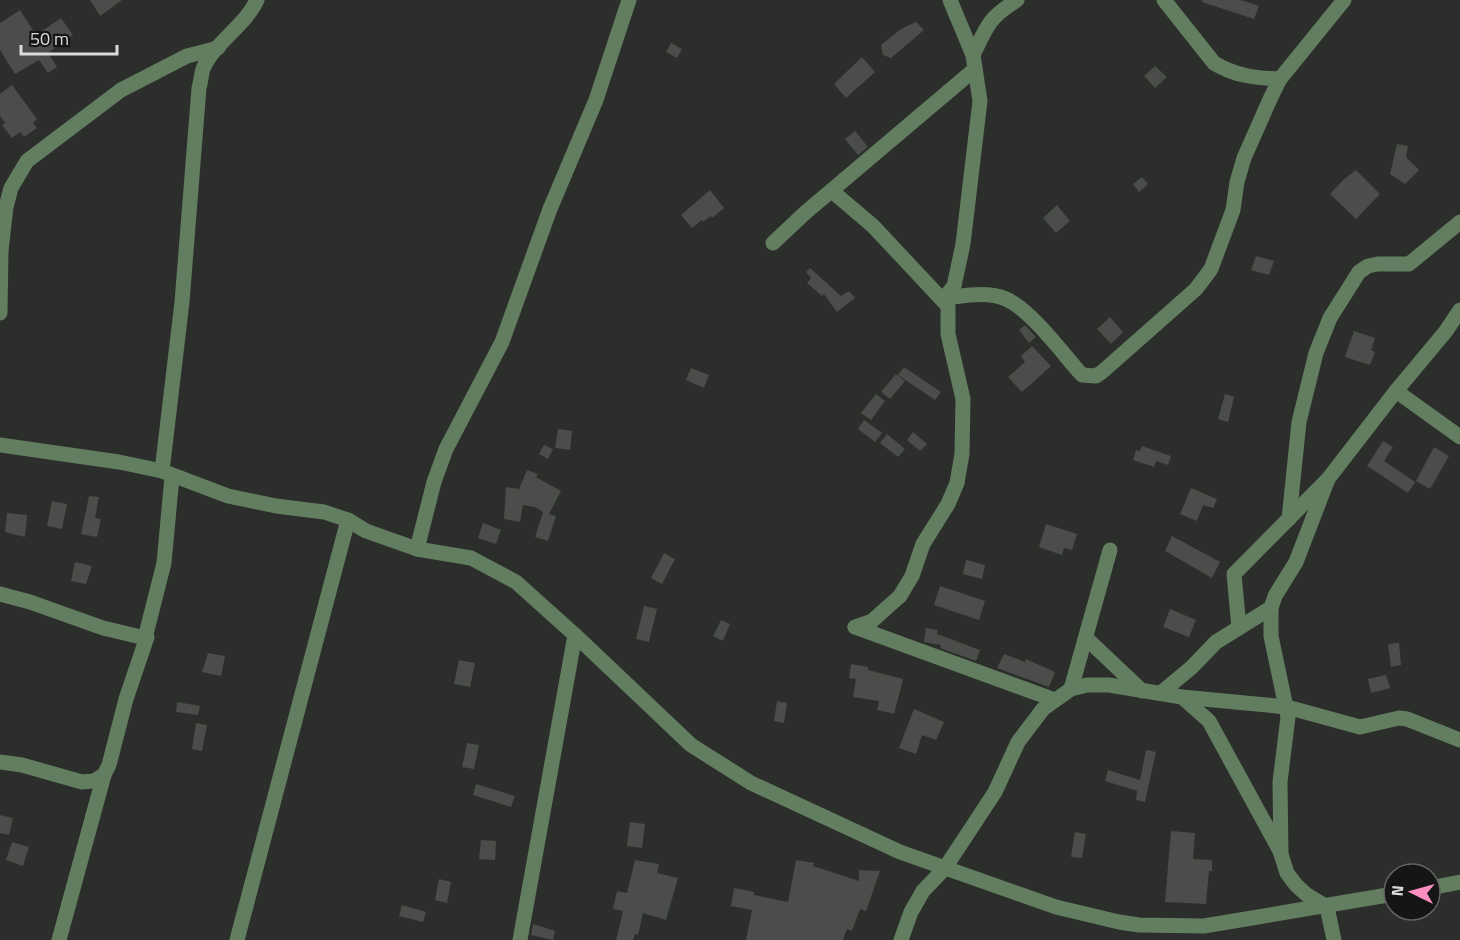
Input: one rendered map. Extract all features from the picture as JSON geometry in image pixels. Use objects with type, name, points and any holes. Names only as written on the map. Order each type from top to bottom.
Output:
[{"type":"street","points":[[59,940],[126,699],[147,637],[145,638],[164,563],[167,474],[199,88],[204,68],[210,57],[253,9],[257,0]]},
{"type":"street","points":[[417,549],[434,482],[446,449],[501,342],[550,209],[596,100],[629,0]]},
{"type":"street","points":[[944,299],[954,286],[963,244],[980,101],[974,62],[950,0]]},
{"type":"street","points":[[773,243],[806,212],[833,192],[974,62],[990,21],[995,14],[1017,0]]},
{"type":"street","points":[[1164,0],[1214,63],[1224,70],[1242,76],[1280,79]]},
{"type":"street","points":[[944,299],[976,295],[1005,299],[1025,312],[1082,375],[1096,376],[1102,372],[1196,289],[1211,269],[1233,210],[1237,182],[1244,158],[1280,79],[1344,0]]},
{"type":"street","points":[[0,313],[0,251],[11,188],[27,160],[121,90],[187,56],[218,48]]},
{"type":"street","points":[[833,192],[873,226],[944,299],[948,306],[948,334],[963,399],[962,454],[957,483],[948,504],[923,544],[912,576],[900,596],[872,621],[855,627],[1054,700]]},
{"type":"street","points":[[1289,519],[1299,422],[1316,353],[1330,318],[1359,272],[1368,266],[1378,264],[1408,264],[1460,222]]},
{"type":"street","points":[[1239,628],[1234,574],[1328,480],[1446,331],[1460,310]]},
{"type":"street","points":[[1396,392],[1460,437]]},
{"type":"street","points":[[0,445],[119,462],[167,474],[228,496],[276,506],[324,512],[348,520],[366,531],[417,549],[471,558],[516,582],[691,746],[751,783],[900,852],[1056,907],[1139,925],[1204,926],[1382,896]]},
{"type":"street","points":[[1281,854],[1280,782],[1288,717],[1271,636],[1271,608],[1275,596],[1296,562],[1328,480]]},
{"type":"street","points":[[237,940],[348,520]]},
{"type":"street","points":[[1071,689],[1110,550]]},
{"type":"street","points":[[0,594],[30,602],[103,628],[145,638]]},
{"type":"street","points":[[1162,692],[1216,642],[1271,608]]},
{"type":"street","points":[[520,940],[575,635]]},
{"type":"street","points":[[1086,638],[1142,691]]},
{"type":"street","points":[[901,940],[911,912],[923,891],[945,868],[995,792],[1018,742],[1043,709],[1071,689],[1088,685],[1109,685],[1182,697],[1287,707],[1349,726],[1366,726],[1399,718],[1407,719],[1460,740]]},
{"type":"street","points":[[1182,697],[1209,721],[1281,854],[1287,873],[1306,895],[1327,907],[1334,940]]},
{"type":"street","points":[[1432,730],[1460,729]]},
{"type":"street","points":[[0,762],[22,765],[82,782],[94,781],[104,775]]},
{"type":"street","points":[[1442,886],[1460,882]]},
{"type":"building","points":[[90,0],[122,0],[100,16]]},
{"type":"building","points":[[1202,0],[1241,0],[1259,6],[1254,19],[1202,2]]},
{"type":"building","points":[[20,10],[36,35],[61,18],[73,35],[48,53],[57,67],[48,73],[39,60],[15,74],[0,50],[0,23]]},
{"type":"building","points":[[916,22],[924,30],[891,58],[883,55],[881,45],[901,29]]},
{"type":"building","points":[[671,43],[682,49],[677,58],[666,52]]},
{"type":"building","points":[[862,57],[875,72],[846,98],[834,84]]},
{"type":"building","points":[[1155,66],[1167,77],[1155,88],[1144,76]]},
{"type":"building","points":[[12,85],[37,119],[33,123],[37,128],[24,137],[20,132],[12,138],[2,125],[5,123],[0,116],[0,94]]},
{"type":"building","points":[[855,131],[868,147],[858,155],[845,139]]},
{"type":"building","points":[[1397,144],[1408,146],[1406,157],[1419,170],[1405,184],[1390,174]]},
{"type":"building","points":[[1356,170],[1380,194],[1356,219],[1330,194]]},
{"type":"building","points":[[1142,177],[1148,184],[1139,192],[1133,184]]},
{"type":"building","points":[[710,190],[724,208],[712,218],[711,216],[703,222],[702,220],[692,228],[681,215]]},
{"type":"building","points":[[1057,205],[1070,221],[1056,233],[1043,218]]},
{"type":"building","points":[[1256,256],[1274,261],[1269,275],[1251,270]]},
{"type":"building","points":[[810,268],[841,296],[849,291],[855,298],[837,312],[824,294],[822,296],[807,283],[811,278],[806,272]]},
{"type":"building","points":[[1110,317],[1123,332],[1111,344],[1097,329]]},
{"type":"building","points":[[1025,325],[1036,337],[1029,343],[1019,330]]},
{"type":"building","points":[[1354,331],[1375,338],[1371,350],[1375,352],[1370,365],[1345,357]]},
{"type":"building","points":[[1032,346],[1051,366],[1022,392],[1008,377],[1025,362],[1021,356]]},
{"type":"building","points":[[904,367],[941,392],[935,400],[898,375]]},
{"type":"building","points":[[691,368],[709,375],[704,388],[686,380]]},
{"type":"building","points":[[896,374],[905,381],[890,399],[881,392]]},
{"type":"building","points":[[876,394],[885,401],[871,420],[861,413]]},
{"type":"building","points":[[1225,394],[1234,397],[1228,422],[1218,419]]},
{"type":"building","points":[[864,420],[882,433],[875,442],[858,429]]},
{"type":"building","points":[[558,429],[572,431],[570,450],[555,448]]},
{"type":"building","points":[[913,432],[927,444],[920,451],[907,440]]},
{"type":"building","points":[[887,434],[905,449],[898,457],[880,443]]},
{"type":"building","points":[[1383,441],[1393,447],[1384,461],[1415,482],[1408,493],[1367,466]]},
{"type":"building","points":[[544,445],[553,449],[548,459],[539,454]]},
{"type":"building","points":[[1142,446],[1171,456],[1168,465],[1156,461],[1154,467],[1133,460],[1136,450],[1140,451]]},
{"type":"building","points":[[1434,447],[1449,456],[1430,489],[1416,481]]},
{"type":"building","points":[[527,470],[538,474],[536,477],[561,491],[549,514],[556,516],[548,541],[535,537],[543,512],[535,507],[523,505],[520,522],[504,519],[506,487],[519,489]]},
{"type":"building","points":[[1191,488],[1217,499],[1213,508],[1203,505],[1197,521],[1180,514]]},
{"type":"building","points":[[89,496],[99,497],[95,518],[101,519],[97,537],[81,534]]},
{"type":"building","points":[[52,501],[67,504],[62,529],[47,526]]},
{"type":"building","points":[[7,513],[27,515],[25,537],[5,532]]},
{"type":"building","points":[[483,523],[501,530],[496,544],[478,538]]},
{"type":"building","points":[[1046,524],[1077,534],[1072,550],[1064,548],[1062,555],[1039,547]]},
{"type":"building","points":[[1172,536],[1220,562],[1212,578],[1165,551]]},
{"type":"building","points":[[664,553],[675,559],[662,584],[651,578]]},
{"type":"building","points":[[966,560],[985,565],[982,579],[963,574]]},
{"type":"building","points":[[75,562],[92,566],[86,584],[71,581]]},
{"type":"building","points":[[940,586],[985,601],[979,620],[934,605]]},
{"type":"building","points":[[644,606],[657,609],[649,642],[636,639]]},
{"type":"building","points":[[1170,609],[1196,620],[1189,637],[1163,627]]},
{"type":"building","points":[[721,620],[730,624],[723,641],[713,636]]},
{"type":"building","points":[[926,628],[938,630],[937,634],[980,650],[976,661],[940,648],[941,645],[924,642]]},
{"type":"building","points":[[1399,643],[1401,665],[1391,667],[1388,644]]},
{"type":"building","points":[[208,653],[225,656],[221,676],[202,672]]},
{"type":"building","points":[[1004,654],[1025,662],[1026,659],[1055,672],[1049,687],[997,668]]},
{"type":"building","points":[[459,660],[475,663],[470,687],[454,684]]},
{"type":"building","points":[[851,664],[868,667],[868,670],[903,679],[894,714],[877,710],[879,701],[853,697],[856,679],[849,678]]},
{"type":"building","points":[[1386,675],[1390,688],[1371,693],[1368,679]]},
{"type":"building","points":[[777,701],[787,703],[784,723],[774,721]]},
{"type":"building","points":[[177,702],[200,706],[198,715],[176,712]]},
{"type":"building","points":[[914,709],[944,722],[936,740],[922,735],[916,754],[899,748]]},
{"type":"building","points":[[196,723],[207,725],[202,751],[192,749]]},
{"type":"building","points":[[467,743],[479,745],[474,769],[462,767]]},
{"type":"building","points":[[1146,750],[1156,752],[1145,802],[1136,800],[1137,791],[1105,781],[1108,770],[1140,780]]},
{"type":"building","points":[[476,784],[515,796],[511,807],[473,795]]},
{"type":"building","points":[[0,815],[13,818],[9,835],[0,833]]},
{"type":"building","points":[[630,822],[645,824],[642,848],[627,846]]},
{"type":"building","points":[[1171,831],[1195,833],[1193,859],[1212,860],[1206,904],[1165,902]]},
{"type":"building","points":[[1075,832],[1086,834],[1082,858],[1071,857]]},
{"type":"building","points":[[481,840],[496,841],[495,860],[479,859]]},
{"type":"building","points":[[12,842],[29,847],[23,866],[6,860]]},
{"type":"building","points":[[635,860],[659,864],[657,873],[678,878],[666,920],[643,913],[638,935],[635,934],[633,940],[616,940],[623,911],[613,909],[617,891],[627,893]]},
{"type":"building","points":[[796,860],[814,863],[813,866],[859,881],[859,870],[880,871],[866,911],[860,909],[852,931],[847,929],[843,940],[746,940],[752,910],[731,906],[734,888],[788,902]]},
{"type":"building","points":[[439,879],[451,882],[447,903],[435,900]]},
{"type":"building","points":[[402,905],[426,912],[423,922],[399,916]]},
{"type":"building","points":[[533,924],[555,931],[553,940],[531,935]]}]
